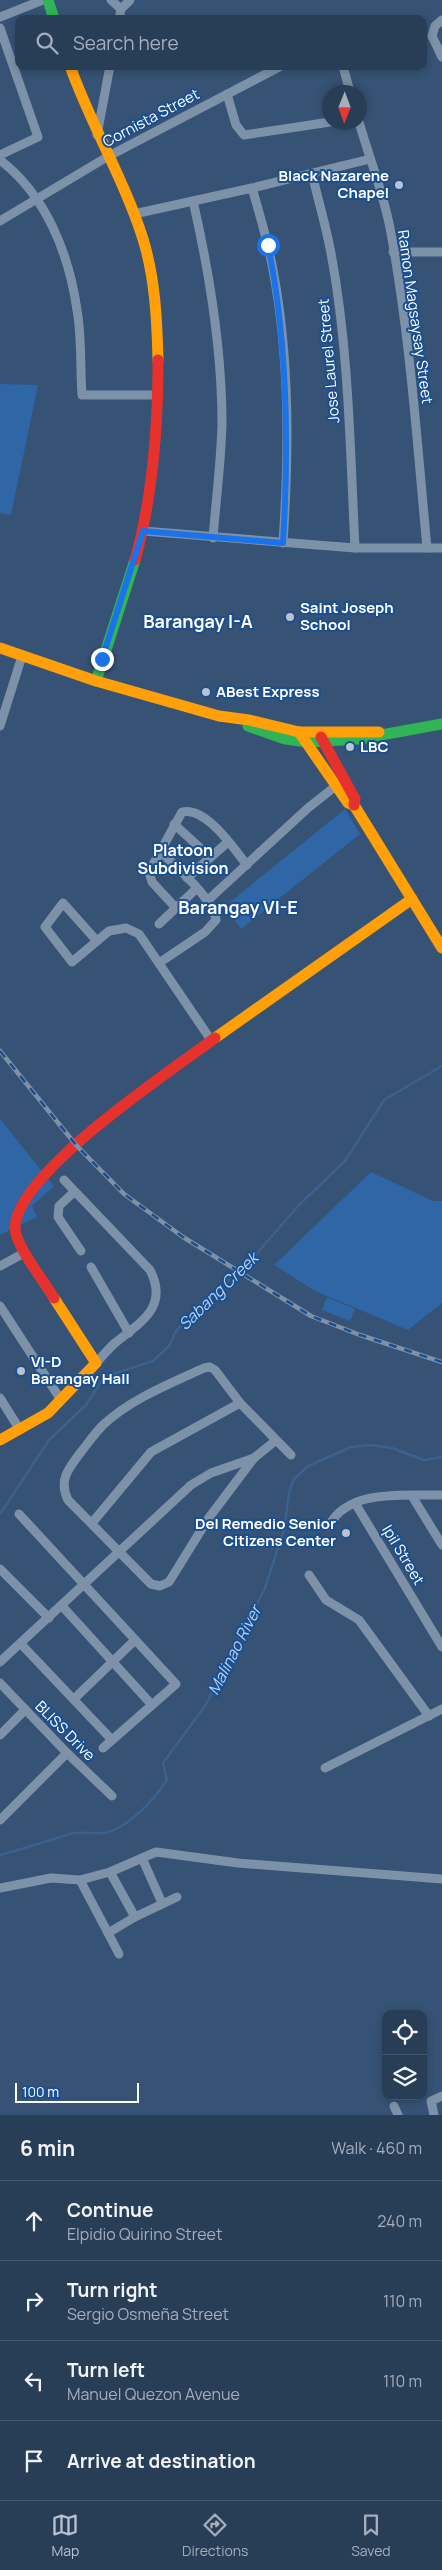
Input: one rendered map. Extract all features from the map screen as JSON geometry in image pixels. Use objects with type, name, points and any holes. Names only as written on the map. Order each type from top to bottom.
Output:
[{"type":"street","points":[[0,17],[43,0]]},
{"type":"street","points":[[48,0],[53,15]]},
{"type":"street","points":[[111,0],[121,9]]},
{"type":"street","points":[[120,15],[121,9],[130,0]]},
{"type":"street","points":[[442,20],[435,26],[432,36],[442,56]]},
{"type":"street","points":[[0,28],[38,137],[1,157],[37,199],[59,240],[70,273],[78,311],[82,395],[158,395]]},
{"type":"street","points":[[72,70],[97,136],[134,214],[143,241],[155,301],[158,395],[150,485],[143,531],[96,680]]},
{"type":"street","points":[[97,136],[109,70]]},
{"type":"street","name":"Cornista Street","points":[[0,221],[107,157],[273,70]]},
{"type":"street","points":[[344,70],[348,85]]},
{"type":"street","points":[[227,94],[236,125],[244,135],[322,123]]},
{"type":"street","name":"Ramon Magsaysay Street","points":[[361,130],[387,215],[394,252],[412,391],[427,548]]},
{"type":"street","points":[[134,214],[370,159]]},
{"type":"street","name":"Jose Laurel Street","points":[[312,174],[330,248],[337,295],[348,393],[355,548]]},
{"type":"street","points":[[252,188],[273,270],[282,337],[287,467],[283,543]]},
{"type":"street","points":[[193,201],[213,295],[221,393],[220,459],[213,538]]},
{"type":"street","points":[[394,252],[442,252]]},
{"type":"street","points":[[143,531],[355,548],[442,548]]},
{"type":"street","points":[[0,648],[96,680],[238,720],[262,733],[308,742],[373,730],[384,733],[442,724]]},
{"type":"street","points":[[0,726],[22,656]]},
{"type":"street","points":[[238,720],[249,720],[322,738],[355,799],[354,805]]},
{"type":"street","points":[[299,732],[308,742],[348,803],[354,805],[442,948]]},
{"type":"street","points":[[206,901],[337,785]]},
{"type":"street","points":[[176,908],[149,877],[148,872],[182,812],[192,812],[217,828],[246,865]]},
{"type":"street","points":[[174,824],[210,857]]},
{"type":"street","points":[[187,878],[228,842]]},
{"type":"street","points":[[159,963],[205,932],[216,920],[215,914],[197,888],[161,852]]},
{"type":"street","points":[[159,924],[197,888]]},
{"type":"street","points":[[96,1363],[16,1237],[14,1221],[18,1212],[54,1165],[76,1144],[212,1040],[412,899]]},
{"type":"street","points":[[96,940],[63,903],[45,927],[72,962],[109,931],[126,928],[139,934],[212,1040]]},
{"type":"street","points":[[0,1440],[48,1413],[114,1344],[130,1333],[154,1307],[155,1280],[150,1270],[64,1180]]},
{"type":"street","points":[[74,1192],[59,1206],[58,1217],[81,1251]]},
{"type":"street","points":[[0,1266],[24,1252]]},
{"type":"street","points":[[91,1267],[130,1333]]},
{"type":"street","points":[[0,1306],[61,1400]]},
{"type":"street","points":[[275,1441],[254,1458],[208,1519],[169,1582],[160,1586],[151,1584],[68,1500],[64,1491],[66,1472],[102,1426],[118,1412],[140,1398],[204,1368],[210,1367],[240,1403],[275,1441],[291,1455]]},
{"type":"street","points":[[0,1398],[20,1430]]},
{"type":"street","points":[[92,1523],[151,1452],[240,1403]]},
{"type":"street","points":[[0,1662],[191,1485],[211,1473],[254,1458]]},
{"type":"street","points":[[329,1526],[336,1514],[355,1503],[385,1497],[442,1495]]},
{"type":"street","points":[[412,1496],[442,1545]]},
{"type":"street","name":"Ipil Street","points":[[355,1503],[442,1647]]},
{"type":"street","points":[[19,1514],[176,1684],[103,1748]]},
{"type":"street","points":[[0,1569],[49,1618]]},
{"type":"street","points":[[309,1575],[326,1600],[352,1614],[359,1620],[429,1716]]},
{"type":"street","points":[[62,1606],[152,1705]]},
{"type":"street","points":[[74,1700],[135,1640]]},
{"type":"street","points":[[21,1644],[112,1740]]},
{"type":"street","name":"BLISS Drive","points":[[0,1683],[67,1753],[112,1796]]},
{"type":"street","points":[[325,1768],[442,1709]]},
{"type":"street","points":[[0,1735],[25,1710]]},
{"type":"street","points":[[0,1820],[67,1753]]},
{"type":"street","points":[[0,1888],[51,1878],[80,1880],[110,1872],[156,1852],[238,1863],[442,1879]]},
{"type":"street","points":[[142,1858],[162,1903]]},
{"type":"street","points":[[110,1872],[135,1917]]},
{"type":"street","points":[[80,1880],[119,1954]]},
{"type":"street","points":[[108,1933],[135,1917],[177,1897]]},
{"type":"street","points":[[434,2115],[431,2101],[442,2096]]},
{"type":"shaded area","points":[[0,384],[38,385],[11,515],[0,513]]},
{"type":"shaded area","points":[[345,809],[360,834],[241,929],[225,906]]},
{"type":"shaded area","points":[[0,1119],[54,1186],[32,1206],[37,1217],[0,1235]]},
{"type":"shaded area","points":[[371,1172],[433,1201],[442,1201],[442,1303],[408,1330],[315,1291],[274,1265]]},
{"type":"shaded area","points":[[327,1297],[355,1309],[350,1321],[322,1310]]},
{"type":"waterway","name":"Sabang Creek","points":[[0,1514],[49,1440],[86,1405],[104,1377],[153,1361],[169,1346],[176,1331],[199,1305],[245,1267],[299,1205],[345,1161],[384,1100],[442,1066]]},
{"type":"waterway","name":"Malinao River","points":[[0,1855],[74,1833],[104,1833],[113,1830],[122,1826],[140,1812],[155,1796],[167,1780],[163,1763],[205,1706],[265,1588],[284,1530],[289,1493],[294,1479],[308,1466],[351,1447],[372,1445],[392,1448],[424,1460],[442,1457]]},
{"type":"railway","points":[[0,1051],[76,1145],[124,1194],[183,1237],[311,1316],[360,1335],[442,1362]]},
{"type":"traffic: fast","points":[[48,0],[53,15]]},
{"type":"traffic: fast","points":[[96,681],[135,560]]},
{"type":"traffic: fast","points":[[308,742],[359,739],[442,724]]},
{"type":"traffic: fast","points":[[248,726],[285,739],[308,742]]},
{"type":"traffic: slow","points":[[71,70],[127,195],[143,239],[153,284],[158,360]]},
{"type":"traffic: slow","points":[[0,648],[96,681],[219,716],[249,720],[299,732]]},
{"type":"traffic: slow","points":[[299,732],[348,803],[354,805],[442,948]]},
{"type":"traffic: slow","points":[[299,732],[379,732]]},
{"type":"traffic: slow","points":[[215,1038],[412,899]]},
{"type":"traffic: slow","points":[[0,1440],[48,1413],[96,1363],[54,1298]]},
{"type":"traffic: jam","points":[[135,560],[146,511],[153,461],[158,360]]},
{"type":"traffic: jam","points":[[321,737],[355,799],[354,805]]},
{"type":"traffic: jam","points":[[54,1298],[20,1245],[15,1229],[22,1206],[40,1181],[66,1153],[98,1125],[215,1038]]},
{"type":"place","name":"Black Nazarene Chapel","points":[[399,185]]},
{"type":"place","name":"Saint Joseph School","points":[[290,617]]},
{"type":"place","name":"ABest Express","points":[[206,692]]},
{"type":"place","name":"LBC","points":[[350,747]]},
{"type":"place","name":"VI-D Barangay Hall","points":[[21,1371]]},
{"type":"place","name":"Del Remedio Senior Citizens Center","points":[[346,1533]]},
{"type":"district","name":"Barangay I-A","points":[[198,622]]},
{"type":"district","name":"Platoon Subdivision","points":[[183,859]]},
{"type":"district","name":"Barangay VI-E","points":[[238,908]]},
{"type":"route","points":[[102,659],[143,531],[283,543],[287,467],[286,393],[278,299],[268,245]]}]
